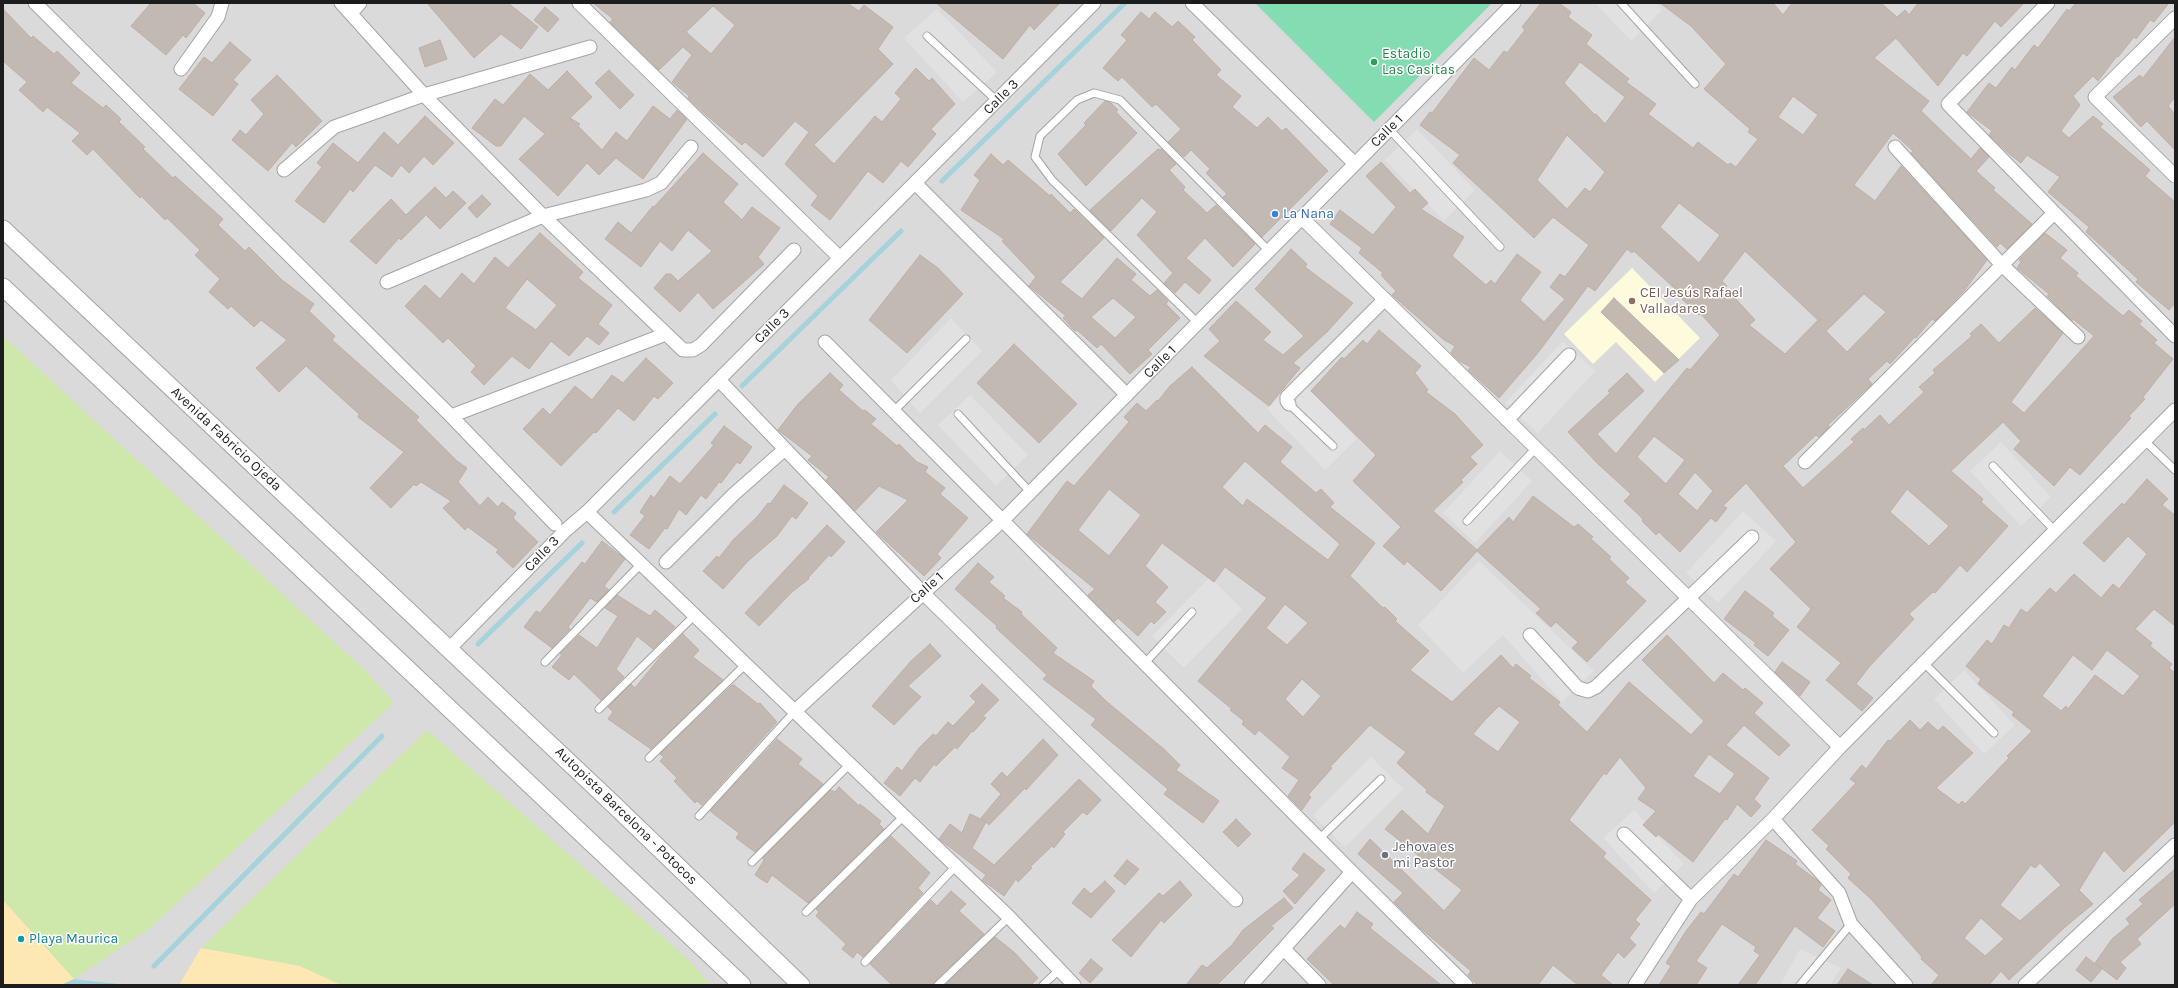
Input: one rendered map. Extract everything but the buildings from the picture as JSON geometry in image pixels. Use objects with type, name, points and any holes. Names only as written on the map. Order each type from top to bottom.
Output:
[{"type":"street","points":[[35,3],[451,416],[555,524]]},
{"type":"street","points":[[181,69],[218,17],[222,3]]},
{"type":"street","points":[[341,3],[355,8],[424,95],[543,216],[683,350],[693,350],[701,345],[794,250]]},
{"type":"street","points":[[579,3],[840,258]]},
{"type":"street","name":"Calle 3","points":[[449,649],[566,530],[587,512],[1094,3]]},
{"type":"street","points":[[1192,3],[1355,164]]},
{"type":"street","name":"Calle 1","points":[[795,711],[922,592],[1003,520],[1514,3]]},
{"type":"street","points":[[2048,3],[1948,104],[2175,336]]},
{"type":"street","points":[[2175,18],[2095,97],[2175,176]]},
{"type":"street","points":[[284,170],[334,127],[424,95],[590,46]]},
{"type":"street","points":[[387,282],[543,216],[646,190],[661,183],[691,147]]},
{"type":"street","points":[[1895,147],[2002,266],[2078,337]]},
{"type":"street","points":[[915,183],[1127,395]]},
{"type":"street","points":[[1805,462],[2002,266],[2054,212]]},
{"type":"street","points":[[1302,218],[1840,747]]},
{"type":"street","name":"Avenida Fabricio Ojeda","points":[[3,229],[449,649]]},
{"type":"street","points":[[3,287],[742,985]]},
{"type":"street","points":[[1289,404],[1287,398],[1385,299]]},
{"type":"street","points":[[451,416],[666,334]]},
{"type":"street","points":[[825,342],[1466,985]]},
{"type":"street","points":[[1507,420],[1570,355]]},
{"type":"street","points":[[719,380],[922,592],[1236,900]]},
{"type":"street","points":[[1635,985],[1691,899],[1773,819],[1840,747],[2175,410]]},
{"type":"street","points":[[666,562],[734,494],[784,449]]},
{"type":"street","points":[[587,512],[956,866],[1074,985]]},
{"type":"street","points":[[1530,635],[1578,688],[1588,691],[1596,687],[1687,597],[1752,537]]},
{"type":"street","name":"Autopista Barcelona - Potocos","points":[[449,649],[801,985]]},
{"type":"street","points":[[1773,819],[1839,893],[1851,924],[1906,985]]},
{"type":"street","points":[[1624,834],[1691,899]]},
{"type":"street","points":[[2025,985],[2175,845]]},
{"type":"street","points":[[1251,985],[1352,872]]},
{"type":"street","points":[[1284,949],[1319,985]]},
{"type":"lane","points":[[1621,3],[1695,84]]},
{"type":"lane","points":[[927,36],[997,101]]},
{"type":"lane","points":[[1198,323],[1052,180],[1035,157],[1040,136],[1078,100],[1094,93],[1120,100],[1269,251]]},
{"type":"lane","points":[[1389,129],[1500,247]]},
{"type":"lane","points":[[894,411],[966,339]]},
{"type":"lane","points":[[1289,404],[1333,446]]},
{"type":"lane","points":[[958,414],[1030,492]]},
{"type":"lane","points":[[2145,441],[2175,470]]},
{"type":"lane","points":[[1467,521],[1536,448]]},
{"type":"lane","points":[[1993,466],[2055,531]]},
{"type":"lane","points":[[545,662],[641,564]]},
{"type":"lane","points":[[1145,663],[1192,612]]},
{"type":"lane","points":[[599,709],[695,615]]},
{"type":"lane","points":[[1924,663],[1994,733]]},
{"type":"lane","points":[[649,758],[746,664]]},
{"type":"lane","points":[[699,816],[795,711]]},
{"type":"lane","points":[[752,862],[850,764]]},
{"type":"lane","points":[[1319,839],[1381,778]]},
{"type":"lane","points":[[806,912],[904,816]]},
{"type":"lane","points":[[865,962],[956,866]]},
{"type":"lane","points":[[938,985],[1008,917]]},
{"type":"lane","points":[[1800,985],[1851,924]]},
{"type":"lane","points":[[1043,985],[1059,970]]},
{"type":"shaded area","points":[[3,3],[2175,3],[2175,985],[129,985],[74,979],[61,985],[3,985]]},
{"type":"shaded area","points":[[1595,3],[1656,3],[1662,10],[1631,41]]},
{"type":"shaded area","points":[[937,9],[997,72],[963,102],[904,38]]},
{"type":"shaded area","points":[[1417,129],[1475,190],[1444,221],[1385,160]]},
{"type":"shaded area","name":"CEI Jesús Rafael Valladares","points":[[1632,268],[1700,338],[1655,382],[1616,342],[1593,364],[1564,334]]},
{"type":"shaded area","points":[[951,318],[982,351],[920,413],[891,380]]},
{"type":"shaded area","points":[[1563,341],[1595,371],[1538,433],[1505,403]]},
{"type":"shaded area","points":[[1299,378],[1357,439],[1325,470],[1267,409]]},
{"type":"shaded area","points":[[970,395],[1028,455],[996,486],[938,425]]},
{"type":"shaded area","points":[[2001,442],[2051,497],[2021,526],[1970,471]]},
{"type":"shaded area","points":[[1500,451],[1532,481],[1475,543],[1443,513]]},
{"type":"shaded area","points":[[1743,511],[1776,541],[1718,603],[1686,573]]},
{"type":"shaded area","points":[[1479,561],[1594,671],[1562,702],[1503,635],[1463,673],[1418,625]]},
{"type":"shaded area","points":[[1210,577],[1242,609],[1184,668],[1152,636]]},
{"type":"shaded area","points":[[1964,670],[2015,725],[1984,754],[1934,699]]},
{"type":"shaded area","points":[[1371,757],[1403,789],[1345,847],[1313,815]]},
{"type":"shaded area","points":[[1634,810],[1684,864],[1654,893],[1603,838]]},
{"type":"shaded area","points":[[1800,949],[1841,968],[1830,985],[1780,985]]},
{"type":"green space","name":"Estadio Las Casitas","points":[[1255,3],[1492,3],[1374,122]]},
{"type":"green space","points":[[3,336],[368,673],[394,703],[150,928],[74,979],[3,900]]},
{"type":"green space","points":[[427,730],[690,961],[710,985],[341,985],[300,966],[201,948]]},
{"type":"sand","name":"Playa Maurica","points":[[3,900],[74,979],[61,985],[3,985]]},
{"type":"sand","points":[[201,948],[300,966],[341,985],[179,985]]},
{"type":"water","points":[[74,979],[129,985],[61,985]]},
{"type":"waterway","points":[[942,181],[1125,3]]},
{"type":"waterway","points":[[742,386],[901,231]]},
{"type":"waterway","points":[[614,512],[715,414]]},
{"type":"waterway","points":[[478,644],[582,543]]},
{"type":"waterway","points":[[154,966],[382,736]]},
{"type":"place","name":"Estadio Las Casitas","points":[[1374,62]]},
{"type":"place","name":"La Nana","points":[[1275,214]]},
{"type":"place","name":"CEI Jesús Rafael Valladares","points":[[1632,301]]},
{"type":"place","name":"Jehova es mi Pastor","points":[[1385,855]]},
{"type":"place","name":"Playa Maurica","points":[[21,939]]}]
